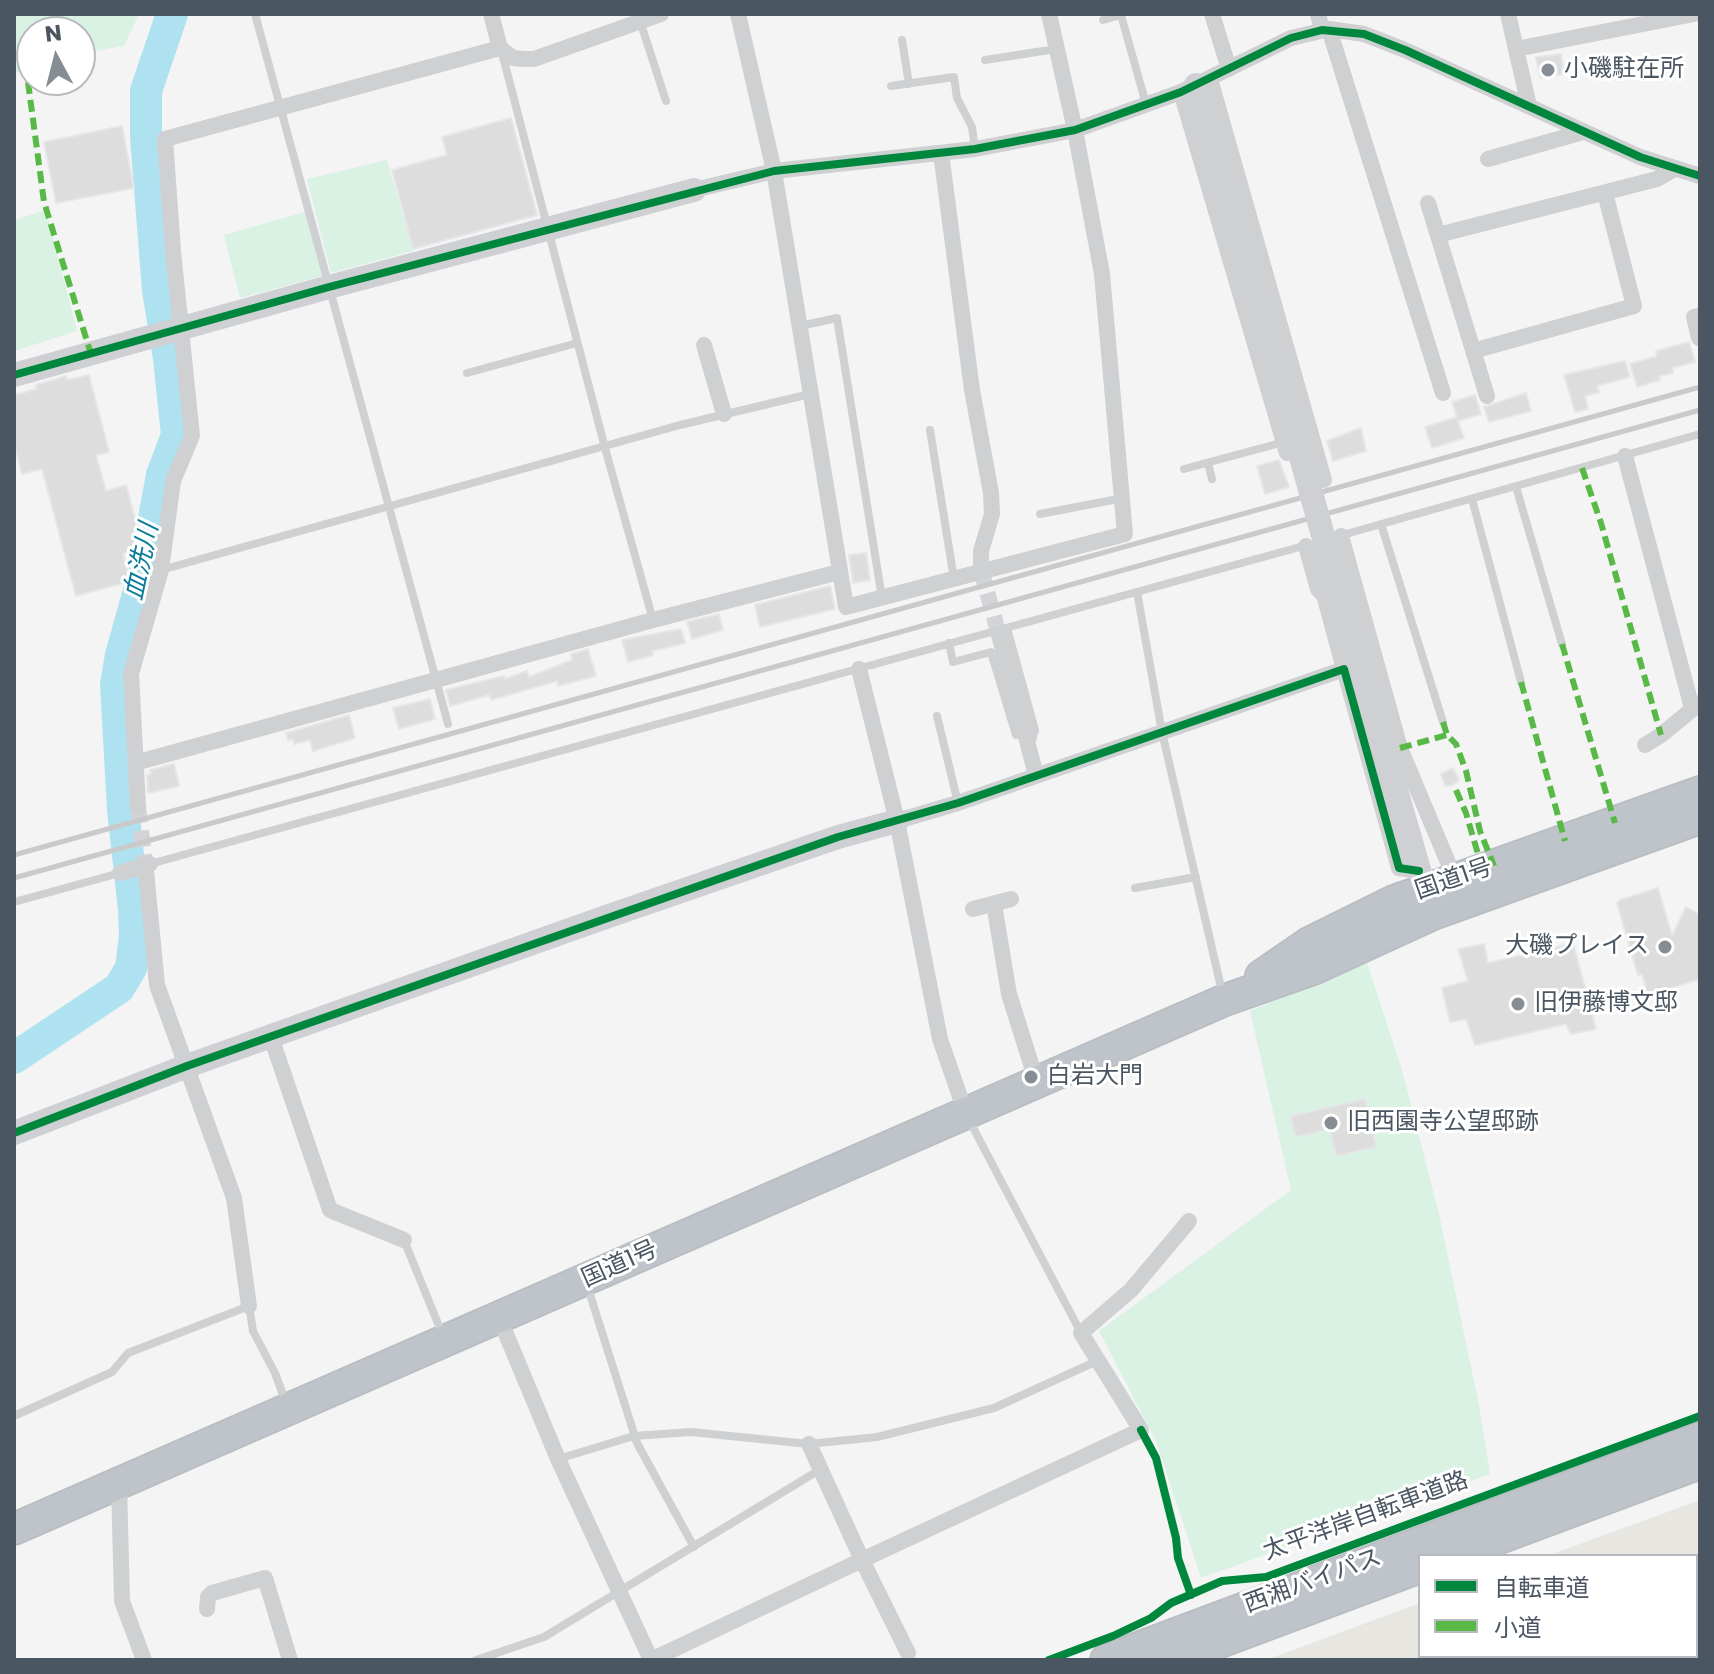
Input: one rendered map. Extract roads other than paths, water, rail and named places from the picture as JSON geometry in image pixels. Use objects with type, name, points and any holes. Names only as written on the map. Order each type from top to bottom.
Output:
[{"type":"highway","name":"国道1号","points":[[1425,891],[1700,792]]},
{"type":"highway","name":"国道1号","points":[[14,1529],[1225,1000],[1309,943],[1388,903],[1700,818]]},
{"type":"highway","name":"西湘バイパス","points":[[1106,1660],[1700,1438]]},
{"type":"highway","points":[[1456,1554],[1700,1463]]},
{"type":"highway","name":"西湘バイパス","points":[[1172,1660],[1418,1568]]},
{"type":"street","points":[[491,14],[500,48],[513,58],[534,59],[661,14]]},
{"type":"street","points":[[738,14],[774,171],[846,607],[1125,534],[1102,274],[1049,14]]},
{"type":"street","points":[[1212,14],[1229,69]]},
{"type":"street","points":[[1508,14],[1529,106]]},
{"type":"street","points":[[1516,49],[1694,14]]},
{"type":"street","points":[[1323,24],[1443,393]]},
{"type":"street","points":[[14,375],[329,287],[774,171],[975,149],[1075,130],[1196,85],[1323,24],[1364,34],[1405,50],[1583,132],[1674,169],[1700,176]]},
{"type":"street","points":[[138,807],[131,674],[161,570],[173,481],[192,436],[170,331],[165,139],[500,48]]},
{"type":"street","points":[[1196,85],[1425,891]]},
{"type":"street","points":[[1196,85],[1285,447]]},
{"type":"street","points":[[1196,85],[1324,480]]},
{"type":"street","points":[[1488,159],[1583,132]]},
{"type":"street","points":[[941,153],[972,390],[991,493],[992,514],[981,551],[981,570]]},
{"type":"street","points":[[1438,235],[1657,179],[1674,169]]},
{"type":"street","points":[[1473,351],[1634,306],[1605,193]]},
{"type":"street","points":[[1428,203],[1487,396]]},
{"type":"street","points":[[1695,314],[1699,338]]},
{"type":"street","points":[[704,345],[724,414]]},
{"type":"street","points":[[1278,422],[1308,424]]},
{"type":"street","points":[[1625,456],[1696,705],[1645,745]]},
{"type":"street","points":[[1341,536],[1400,748],[1455,879]]},
{"type":"street","points":[[1306,546],[1318,589],[1324,595],[1399,868],[1425,891]]},
{"type":"street","points":[[135,763],[839,572]]},
{"type":"street","points":[[1003,631],[1036,775]]},
{"type":"street","points":[[859,669],[897,821],[940,1039],[966,1114]]},
{"type":"street","points":[[14,1133],[187,1066],[838,837],[958,803],[1344,669]]},
{"type":"street","points":[[1016,735],[1029,748]]},
{"type":"street","points":[[120,873],[149,866],[158,920],[157,985],[234,1198],[249,1306]]},
{"type":"street","points":[[973,909],[1011,899]]},
{"type":"street","points":[[994,904],[1009,994],[1037,1083]]},
{"type":"street","points":[[271,1037],[330,1210],[404,1240]]},
{"type":"street","points":[[499,1317],[558,1459],[651,1660],[1141,1430],[1081,1333],[1131,1290],[1189,1221]]},
{"type":"street","points":[[809,1444],[908,1653]]},
{"type":"street","points":[[119,1483],[122,1601],[144,1660]]},
{"type":"street","points":[[207,1609],[208,1597],[212,1593],[265,1578],[290,1660]]},
{"type":"lane","points":[[255,14],[448,724]]},
{"type":"lane","points":[[1103,20],[1122,14],[1146,104]]},
{"type":"lane","points":[[640,20],[666,101]]},
{"type":"lane","points":[[902,40],[909,84]]},
{"type":"lane","points":[[500,48],[653,620]]},
{"type":"lane","points":[[985,60],[1057,49]]},
{"type":"lane","points":[[891,86],[954,77],[957,98],[972,127],[975,149]]},
{"type":"lane","points":[[799,326],[837,318],[882,598]]},
{"type":"lane","points":[[467,373],[577,343]]},
{"type":"lane","points":[[161,570],[724,414],[811,394]]},
{"type":"lane","points":[[930,430],[954,579]]},
{"type":"lane","points":[[149,866],[949,643],[1003,631],[1700,434]]},
{"type":"lane","points":[[1184,469],[1285,447]]},
{"type":"lane","points":[[1208,463],[1212,479]]},
{"type":"lane","points":[[1516,487],[1562,644]]},
{"type":"lane","points":[[1040,514],[1124,498]]},
{"type":"lane","points":[[1472,499],[1521,682]]},
{"type":"lane","points":[[1381,524],[1443,722]]},
{"type":"lane","points":[[1137,592],[1162,732],[1225,1000]]},
{"type":"lane","points":[[949,643],[953,662],[991,652],[1016,735]]},
{"type":"lane","points":[[937,716],[958,803]]},
{"type":"lane","points":[[14,902],[120,873]]},
{"type":"lane","points":[[1135,888],[1196,877]]},
{"type":"lane","points":[[966,1114],[1081,1333]]},
{"type":"lane","points":[[404,1240],[446,1341]]},
{"type":"lane","points":[[585,1280],[634,1436],[694,1547]]},
{"type":"lane","points":[[14,1416],[112,1372],[128,1353],[249,1306],[253,1331],[275,1373],[288,1410]]},
{"type":"lane","points":[[558,1459],[634,1436],[691,1432],[809,1444],[877,1437],[994,1408],[1097,1361]]},
{"type":"lane","points":[[476,1660],[544,1637],[821,1469]]},
{"type":"waterway","name":"血洗川","points":[[14,1058],[119,988],[131,968],[134,910],[123,809],[116,685],[121,655],[144,573],[162,475],[177,435],[158,290],[146,137],[146,91],[172,14]]},
{"type":"tunnel","points":[[981,570],[999,635]]},
{"type":"tunnel","points":[[138,807],[146,871]]},
{"type":"railway","points":[[14,855],[1700,387]]},
{"type":"railway","points":[[14,878],[1700,410]]},
{"type":"place","name":"小磯駐在所","points":[[1548,70]]},
{"type":"place","name":"大磯プレイス","points":[[1665,947]]},
{"type":"place","name":"旧伊藤博文邸","points":[[1518,1004]]},
{"type":"place","name":"白岩大門","points":[[1031,1077]]},
{"type":"place","name":"旧西園寺公望邸跡","points":[[1331,1123]]}]
